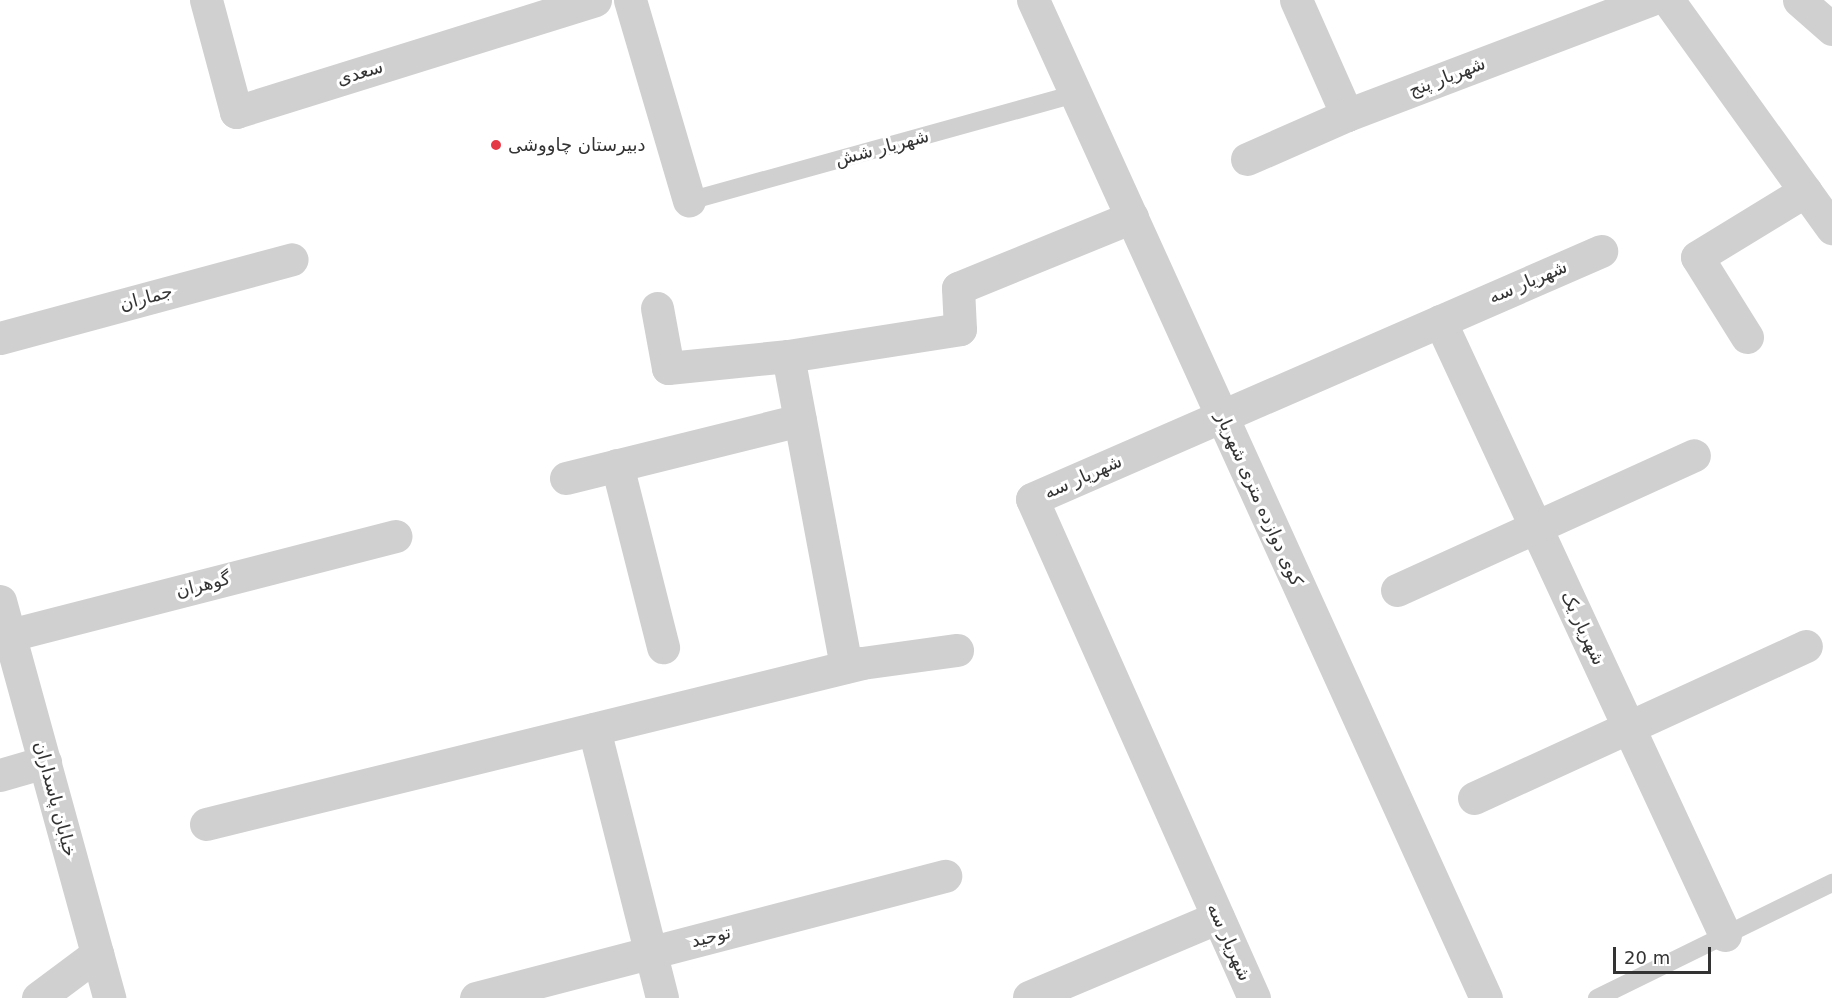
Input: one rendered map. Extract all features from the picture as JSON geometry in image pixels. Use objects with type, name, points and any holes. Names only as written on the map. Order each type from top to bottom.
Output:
[{"type":"street","name":"سعدی","points":[[206,0],[236,112],[595,0]]},
{"type":"street","points":[[630,0],[689,201]]},
{"type":"street","points":[[1296,0],[1347,115]]},
{"type":"street","name":"شهریار پنج","points":[[1247,159],[1347,115],[1650,0]]},
{"type":"street","points":[[1668,0],[1832,228]]},
{"type":"street","points":[[1799,0],[1832,28]]},
{"type":"street","name":"کوی دوازده متری شهریار","points":[[1037,1],[1074,94],[1132,217],[1485,998]]},
{"type":"street","points":[[1747,337],[1697,257],[1805,190]]},
{"type":"street","points":[[657,308],[668,368],[788,356],[960,329],[958,288],[1132,217]]},
{"type":"street","name":"شهریار سه","points":[[1254,998],[1032,499],[1601,251]]},
{"type":"street","name":"جماران","points":[[0,338],[292,259]]},
{"type":"street","name":"شهریار یک","points":[[1440,321],[1725,935]]},
{"type":"street","points":[[788,356],[846,667]]},
{"type":"street","points":[[566,478],[800,420]]},
{"type":"street","points":[[1397,590],[1694,455]]},
{"type":"street","points":[[617,465],[663,647]]},
{"type":"street","name":"گوهران","points":[[9,650],[395,536]]},
{"type":"street","name":"خیابان پاسداران","points":[[0,601],[9,650],[45,762],[109,998]]},
{"type":"street","points":[[1474,798],[1806,646]]},
{"type":"street","points":[[206,824],[846,667],[957,650]]},
{"type":"street","points":[[594,729],[662,998]]},
{"type":"street","points":[[0,776],[45,762]]},
{"type":"street","name":"توحید","points":[[476,998],[945,876]]},
{"type":"street","points":[[1029,998],[1218,917]]},
{"type":"street","points":[[38,998],[97,954]]},
{"type":"lane","name":"شهریار شش","points":[[689,201],[1074,94]]},
{"type":"lane","points":[[1597,998],[1832,883]]},
{"type":"place","name":"دبیرستان چاووشی","points":[[496,145]]}]
